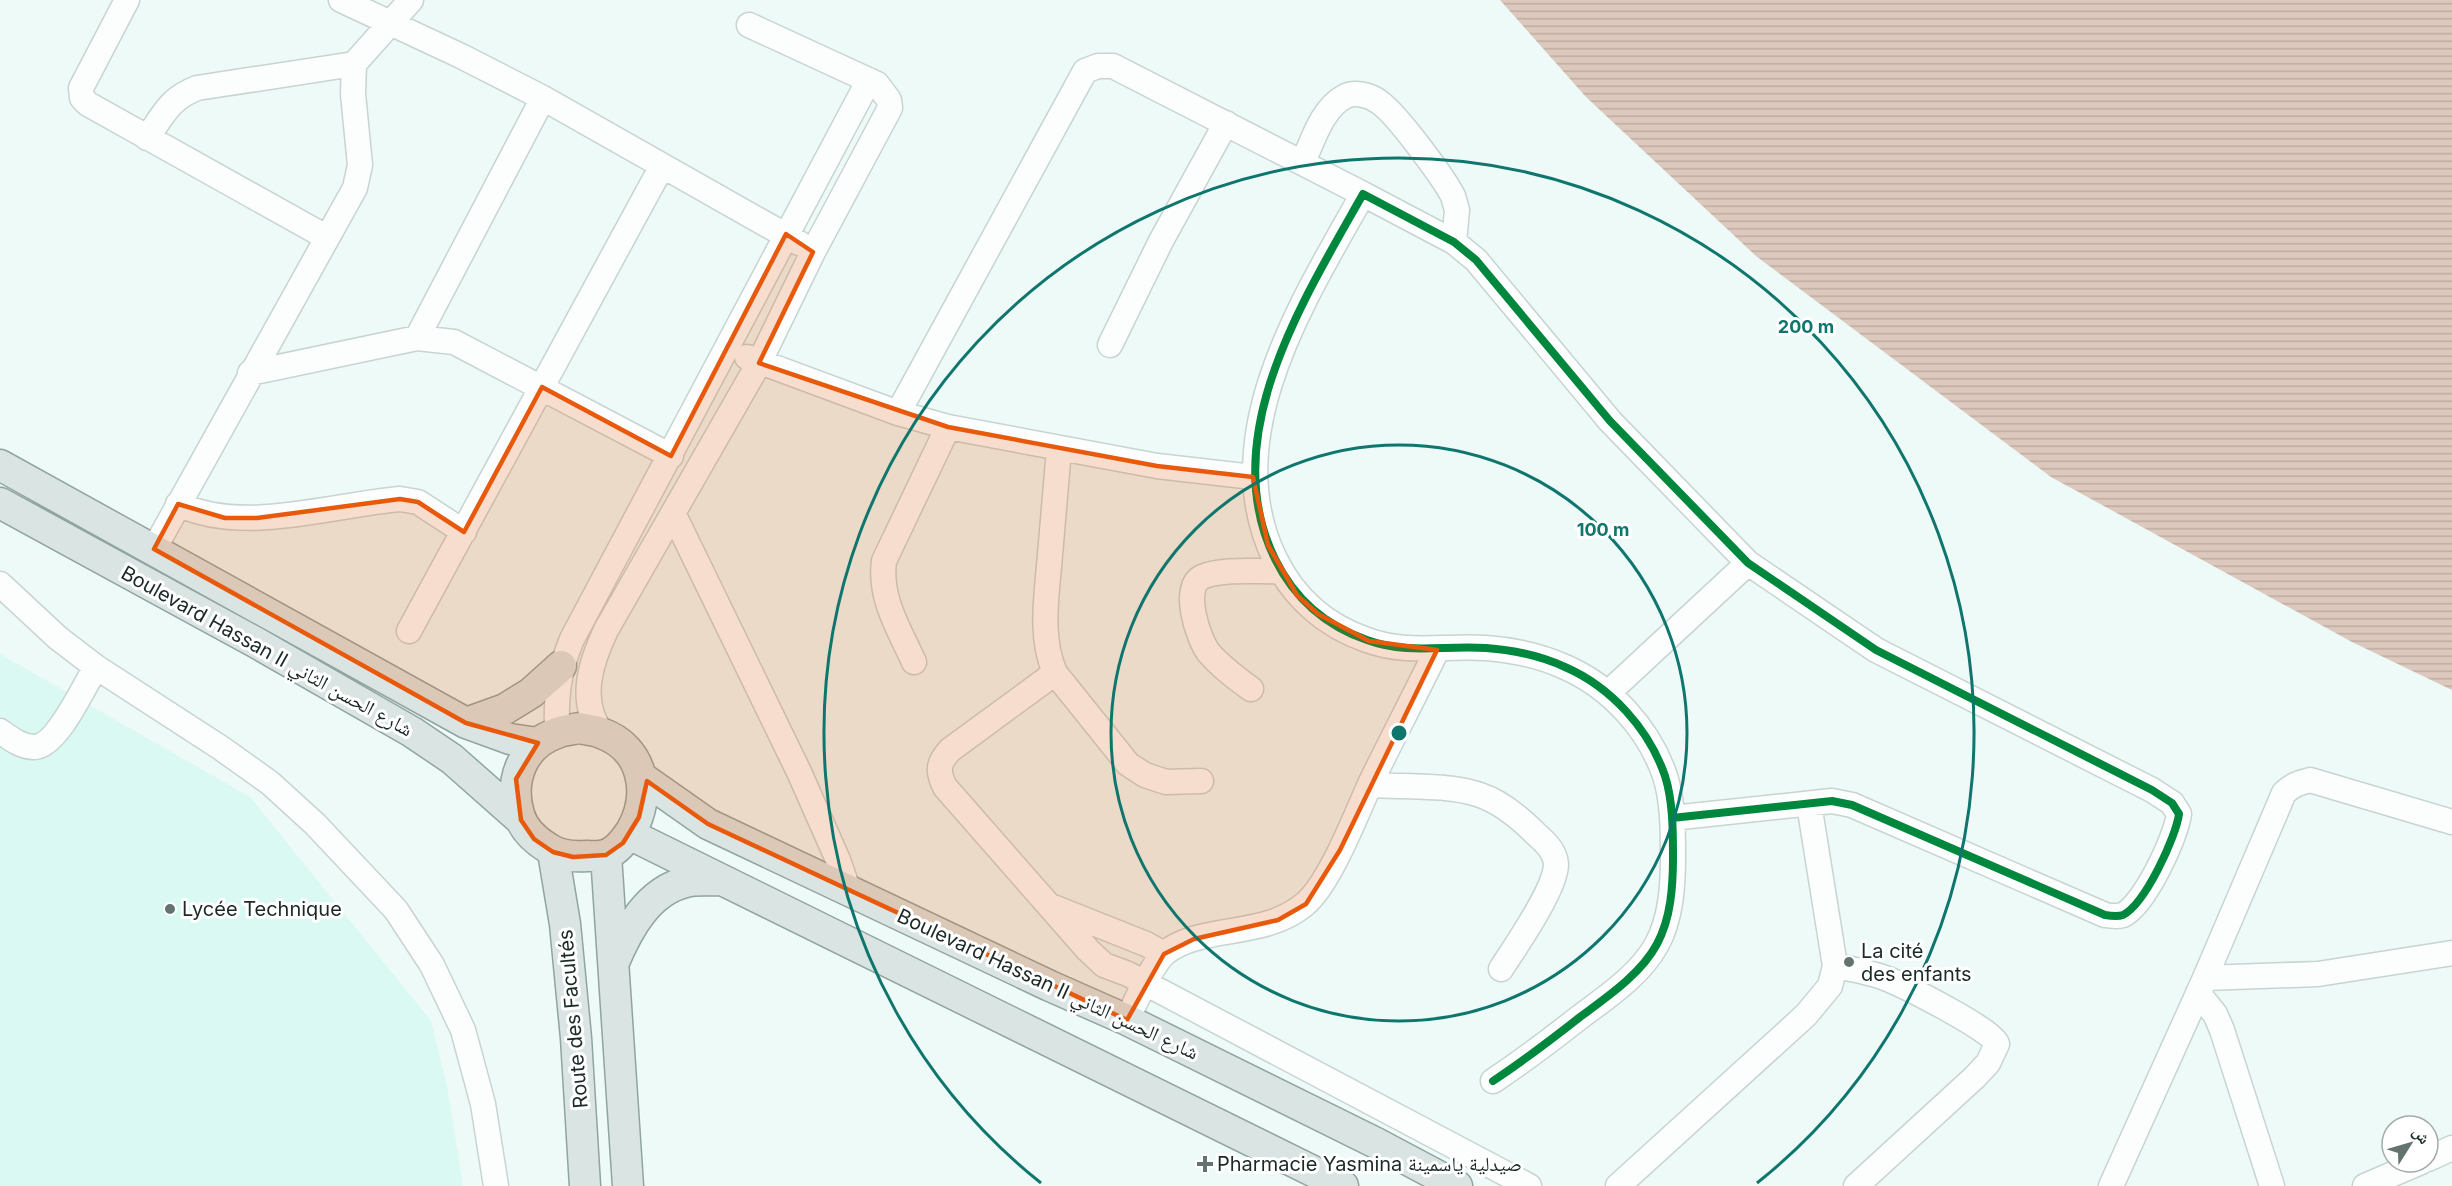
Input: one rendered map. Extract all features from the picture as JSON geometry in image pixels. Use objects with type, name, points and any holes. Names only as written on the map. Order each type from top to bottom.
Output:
[{"type":"main road","name":"Boulevard Hassan II شارع الحسن الثاني","points":[[0,465],[466,723],[510,738],[548,737]]},
{"type":"main road","name":"Boulevard Hassan II شارع الحسن الثاني","points":[[0,503],[245,637],[412,732],[452,759],[521,820]]},
{"type":"main road","points":[[466,723],[505,708],[531,693],[561,666]]},
{"type":"main road","points":[[579,728],[601,732],[619,743],[633,758],[641,777],[643,797],[639,817],[623,843],[606,855],[573,857],[554,852],[534,839],[521,820],[515,800],[516,778],[524,759],[548,737],[579,728]]},
{"type":"main road","name":"Boulevard Hassan II شارع الحسن الثاني","points":[[641,777],[708,824],[1050,986],[1127,1020],[1376,1143],[1457,1186]]},
{"type":"main road","points":[[629,834],[1343,1186]]},
{"type":"main road","name":"Route des Facultés","points":[[554,852],[568,958],[585,1186]]},
{"type":"main road","points":[[606,855],[628,1186]]},
{"type":"main road","points":[[614,962],[627,932],[642,911],[659,895],[686,882],[719,880]]},
{"type":"street","points":[[127,0],[81,88],[82,98],[88,104],[147,138],[326,237]]},
{"type":"street","points":[[341,0],[461,56],[543,98],[786,234],[813,252]]},
{"type":"street","points":[[154,549],[355,188],[360,165],[353,94],[354,64],[411,0]]},
{"type":"street","points":[[601,732],[595,724],[590,702],[589,683],[592,658],[759,363],[813,252],[890,108],[885,92],[877,84],[749,25]]},
{"type":"street","points":[[147,138],[169,106],[180,95],[197,88],[354,64]]},
{"type":"street","points":[[898,413],[1085,71],[1098,66],[1113,66],[1303,162],[1454,242],[1476,260],[1498,285],[1610,421],[1748,563],[1876,650],[2152,790],[2172,803],[2179,814],[2174,835],[2142,895],[2126,913],[2112,916],[2104,915],[1852,805],[1832,801],[1672,818]]},
{"type":"street","points":[[548,737],[561,666],[572,639],[869,80]]},
{"type":"street","points":[[1303,162],[1323,120],[1333,105],[1346,95],[1362,94],[1379,101],[1393,115],[1453,196],[1457,210],[1454,242]]},
{"type":"street","points":[[417,338],[543,98]]},
{"type":"street","points":[[1110,345],[1161,241],[1226,123]]},
{"type":"street","points":[[409,631],[662,166]]},
{"type":"street","points":[[1363,194],[1290,328],[1263,411],[1253,477],[1257,510],[1268,544],[1281,571],[1297,595],[1318,614],[1344,631],[1369,641],[1404,649],[1484,648],[1527,654],[1567,667],[1608,693],[1632,718],[1655,750],[1666,779],[1672,818],[1673,880],[1665,922],[1657,944],[1643,964],[1627,980],[1494,1081]]},
{"type":"street","points":[[250,373],[417,338],[454,342],[671,456]]},
{"type":"street","points":[[728,348],[759,363],[898,413],[948,427],[1157,466],[1253,477]]},
{"type":"street","points":[[914,662],[884,597],[881,578],[884,561],[948,427]]},
{"type":"street","points":[[1059,448],[1045,638],[1049,659],[1055,673],[1128,764],[1145,775],[1166,782],[1201,781]]},
{"type":"street","points":[[178,504],[197,513],[225,518],[257,518],[400,499],[418,502],[464,532]]},
{"type":"street","points":[[674,513],[799,772],[838,860],[848,889]]},
{"type":"street","points":[[1608,693],[1748,563]]},
{"type":"street","points":[[1251,689],[1227,671],[1207,650],[1198,630],[1191,591],[1201,578],[1218,573],[1281,571]]},
{"type":"street","points":[[0,584],[58,638],[96,667],[221,748],[270,783],[315,824],[396,910],[432,965],[463,1030],[483,1104],[496,1186]]},
{"type":"street","points":[[1127,1020],[1145,984],[1164,954],[1194,939],[1253,929],[1278,921],[1306,904],[1320,886],[1340,850],[1437,650]]},
{"type":"street","points":[[0,732],[23,746],[44,745],[59,730],[96,667]]},
{"type":"street","points":[[1055,673],[950,750],[942,759],[939,768],[945,787],[1088,950],[1104,965],[1145,984],[1528,1186]]},
{"type":"street","points":[[2111,1186],[2202,986],[2284,793],[2296,783],[2310,780],[2452,822]]},
{"type":"street","points":[[1370,785],[1462,791],[1481,795],[1525,823],[1554,853],[1555,873],[1550,885],[1501,969]]},
{"type":"street","points":[[1617,1186],[1806,1014],[1830,986],[1835,966],[1809,804]]},
{"type":"street","points":[[1048,905],[1146,944],[1164,954]]},
{"type":"street","points":[[2202,986],[2318,974],[2452,953]]},
{"type":"street","points":[[1835,966],[1887,979],[1976,1025],[1991,1034],[1997,1044],[1988,1063],[1975,1077],[1856,1186]]},
{"type":"street","points":[[2202,986],[2222,1030],[2272,1186]]},
{"type":"street","points":[[2365,1186],[2393,1174]]},
{"type":"highlighted area","points":[[786,234],[813,252],[759,363],[948,427],[1157,466],[1253,477],[1268,545],[1297,595],[1318,614],[1369,641],[1437,650],[1340,850],[1306,904],[1278,920],[1194,939],[1164,954],[1127,1020],[708,824],[647,781],[639,817],[623,843],[606,855],[573,857],[553,852],[534,839],[521,820],[516,779],[538,743],[466,723],[154,549],[178,504],[225,518],[257,518],[400,499],[418,502],[464,532],[542,387],[671,456]]},
{"type":"shaded area","points":[[1500,0],[2452,0],[2452,690],[2352,642],[2051,477],[1756,256],[1586,97]]},
{"type":"shaded area","name":"Lycée Technique","points":[[0,654],[250,797],[431,1021],[447,1086],[463,1186],[0,1186]]},
{"type":"cycle path","points":[[1493,1081],[1623,984],[1642,965],[1657,944],[1665,924],[1672,890],[1673,827],[1672,816],[1670,796],[1658,759],[1638,726],[1613,698],[1582,675],[1546,660],[1506,650],[1471,647],[1397,647],[1367,640],[1338,627],[1313,609],[1292,586],[1275,559],[1259,513],[1255,465],[1261,418],[1274,370],[1293,323],[1363,194],[1454,242],[1476,260],[1610,421],[1748,563],[1876,650],[2152,790],[2172,803],[2179,814],[2166,853],[2150,884],[2132,908],[2123,915],[2116,916],[2105,915],[1852,805],[1832,801],[1672,818]]},
{"type":"place","name":"Lycée Technique","points":[[170,909]]},
{"type":"place","name":"La cité des enfants","points":[[1849,962]]},
{"type":"place","name":"Pharmacie Yasmina صيدلية ياسمينة","points":[[1205,1164]]}]
